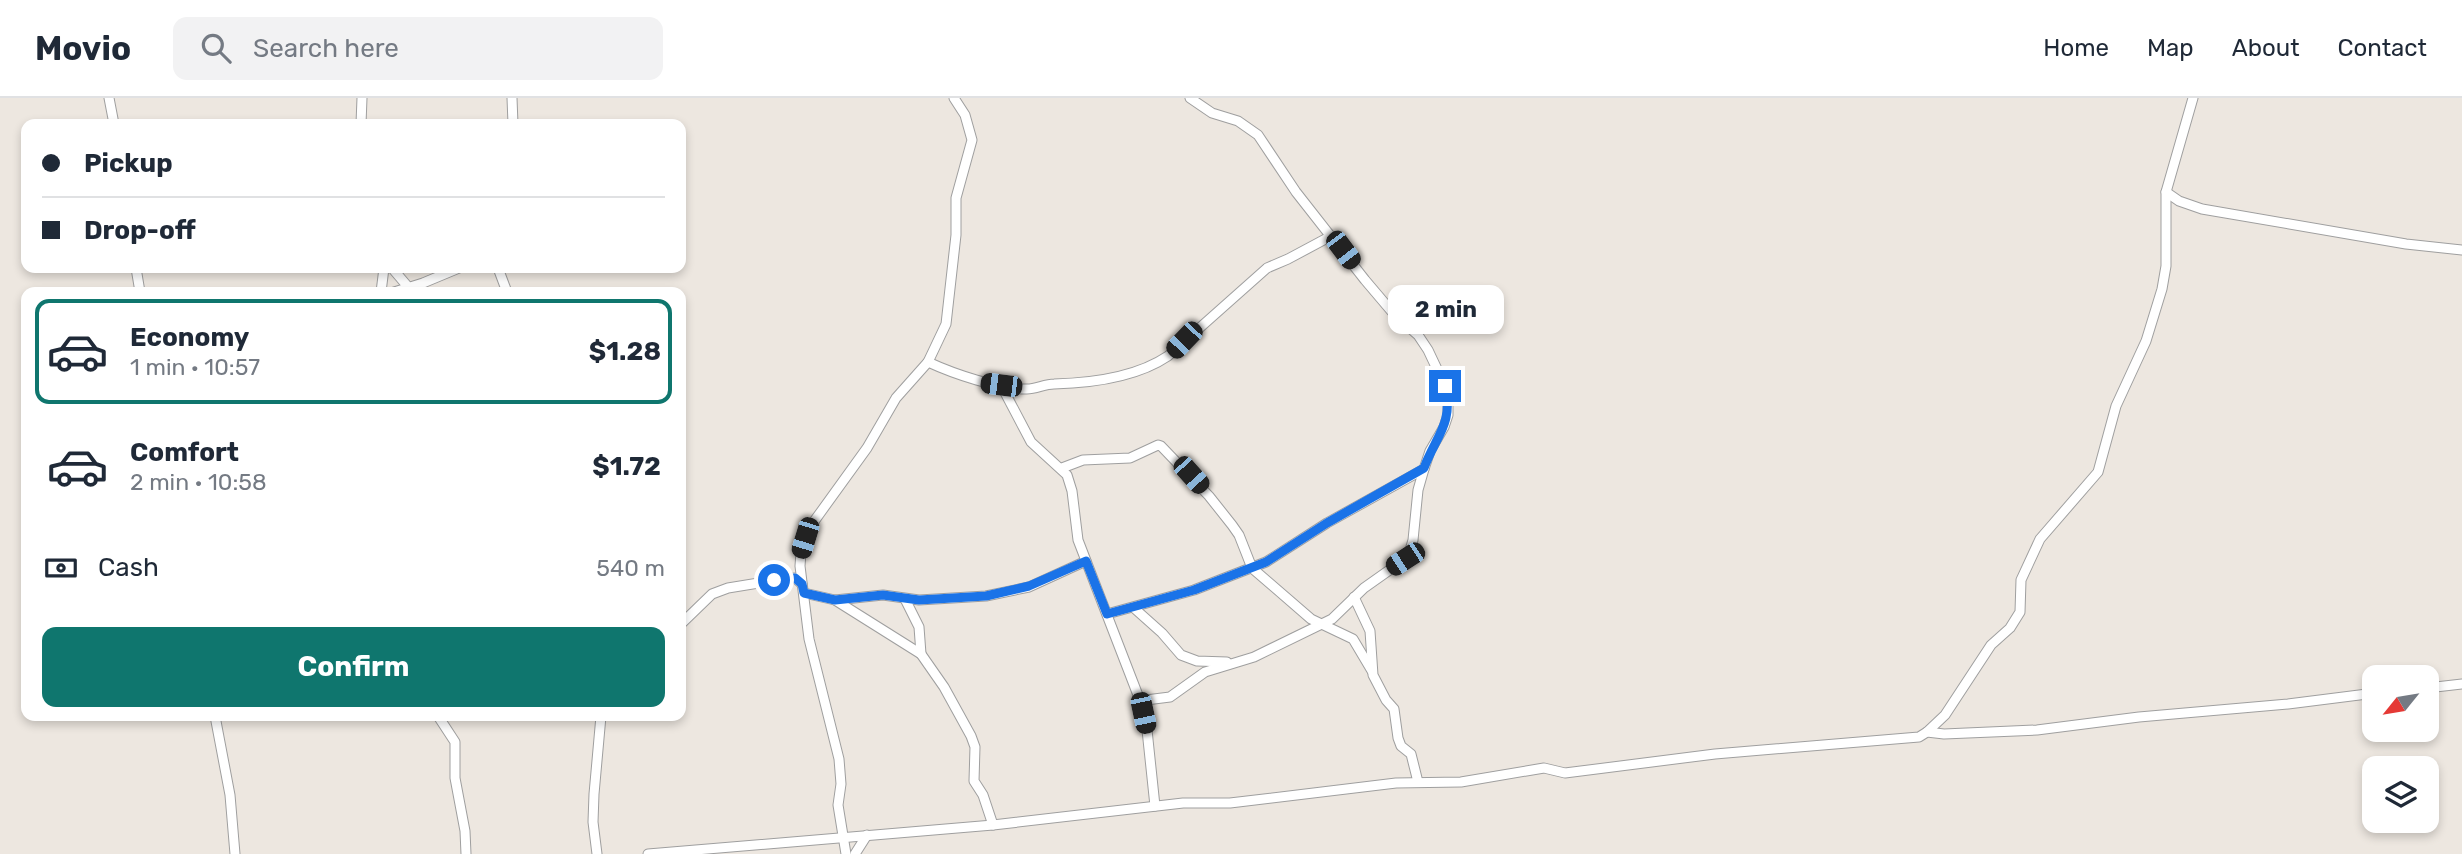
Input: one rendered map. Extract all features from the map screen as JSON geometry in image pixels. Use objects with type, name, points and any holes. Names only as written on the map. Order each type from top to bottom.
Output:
[{"type":"street","points":[[110,98],[113,119]]},
{"type":"street","points":[[361,119],[362,98]]},
{"type":"street","points":[[512,98],[513,119]]},
{"type":"street","points":[[846,854],[838,805],[841,784],[839,759],[809,639],[801,552],[815,520],[867,448],[896,398],[928,362],[946,324],[956,235],[956,198],[972,140],[965,115],[954,98]]},
{"type":"street","points":[[1139,698],[1146,700],[1170,697],[1205,672],[1254,657],[1332,619],[1354,597],[1409,553],[1424,468],[1448,415],[1448,400],[1439,370],[1418,335],[1377,296],[1296,192],[1258,135],[1238,121],[1217,116],[1204,109],[1190,98]]},
{"type":"street","points":[[648,854],[993,825],[1155,806],[1230,803],[1331,789],[1418,782],[1461,782],[1544,768],[1565,773],[1715,754],[1919,737],[1945,715],[1991,645],[2010,628],[2020,612],[2021,580],[2040,539],[2098,472],[2116,406],[2146,341],[2162,289],[2166,266],[2166,192],[2193,98]]},
{"type":"street","points":[[2166,192],[2179,201],[2202,209],[2406,244],[2462,250]]},
{"type":"street","points":[[928,362],[961,375],[1027,389],[1125,374],[1157,363],[1267,268],[1288,260],[1331,236]]},
{"type":"street","points":[[412,287],[446,273]]},
{"type":"street","points":[[1001,385],[1031,442],[1067,475],[1072,491],[1078,540],[1139,698],[1147,730],[1155,806]]},
{"type":"street","points":[[1062,468],[1083,460],[1130,458],[1161,446],[1209,496],[1232,525],[1239,535],[1252,568],[1320,625],[1342,632],[1353,639],[1386,700],[1394,709],[1398,738],[1401,746],[1411,754],[1418,782]]},
{"type":"street","points":[[1107,614],[1194,590],[1266,562],[1327,523],[1424,468]]},
{"type":"street","points":[[835,600],[883,595],[905,598],[986,596],[1045,580],[1086,561]]},
{"type":"street","points":[[686,619],[712,594],[795,578],[803,589],[835,600],[921,654],[944,687],[971,736],[975,747],[974,781],[993,825]]},
{"type":"street","points":[[1354,597],[1370,631],[1372,671]]},
{"type":"street","points":[[905,598],[919,628],[921,654]]},
{"type":"street","points":[[1134,608],[1163,634],[1181,655],[1197,661],[1233,663]]},
{"type":"street","points":[[2440,687],[2462,684]]},
{"type":"street","points":[[1927,732],[1944,734],[2037,730],[2125,718],[2288,704],[2362,694]]},
{"type":"street","points":[[1944,734],[1945,715]]},
{"type":"street","points":[[216,721],[230,794],[235,854]]},
{"type":"street","points":[[441,721],[455,742],[454,778],[465,831],[466,854]]},
{"type":"street","points":[[597,854],[593,822],[601,721]]},
{"type":"street","points":[[855,854],[867,835]]},
{"type":"route","points":[[774,580],[795,578],[802,584],[804,593],[835,600],[883,595],[919,600],[941,599],[986,596],[1016,590],[1086,561],[1107,614],[1148,604],[1194,590],[1266,562],[1327,523],[1424,468],[1448,415],[1445,386]]}]
